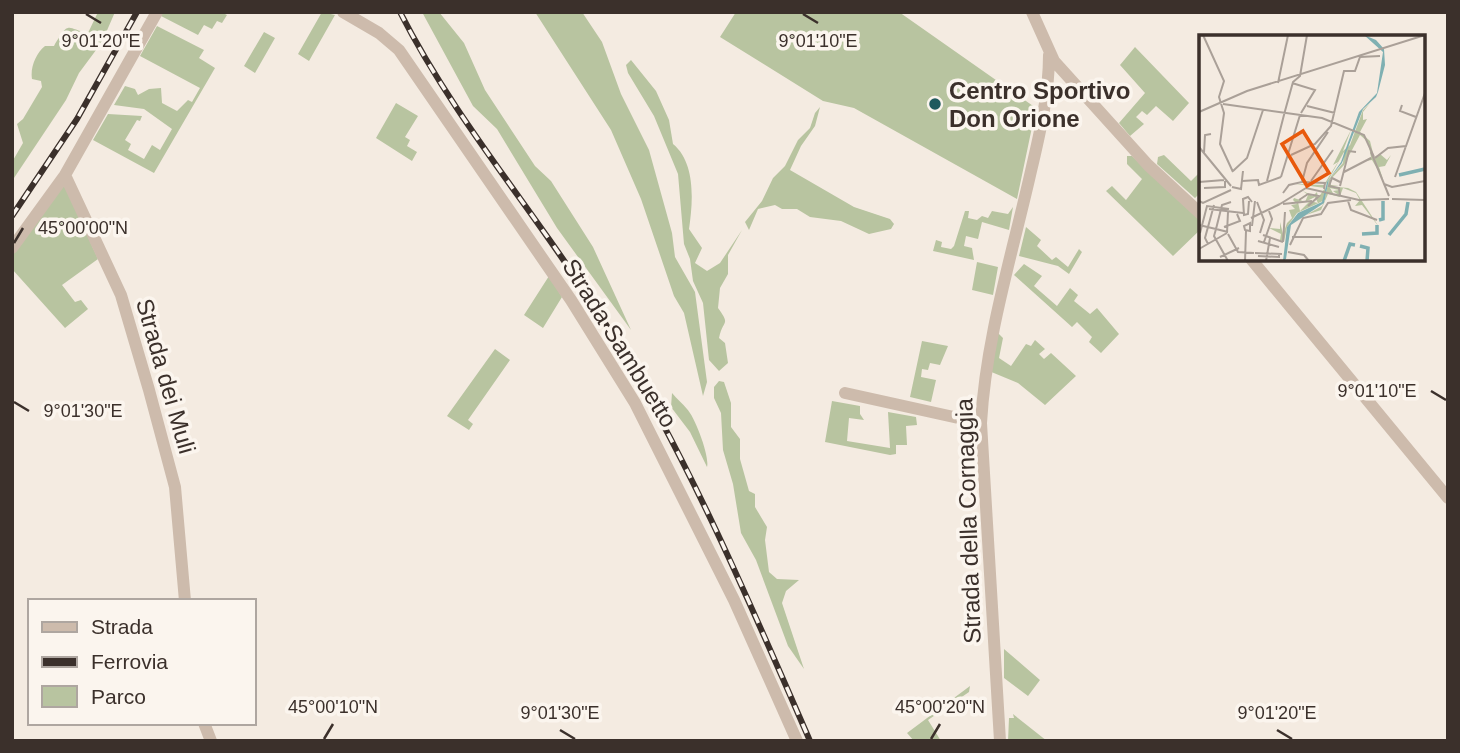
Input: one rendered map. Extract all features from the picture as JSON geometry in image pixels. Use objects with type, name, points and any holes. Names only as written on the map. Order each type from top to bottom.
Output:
[{"type":"street","points":[[12,248],[65,175],[157,12]]},
{"type":"street","name":"Strada Sambuetto","points":[[343,12],[379,33],[399,50],[608,356],[670,467],[734,600],[797,741]]},
{"type":"street","points":[[1032,12],[1049,55],[1148,165],[1199,212]]},
{"type":"street","name":"Strada della Cornaggia","points":[[1000,741],[981,423],[988,352],[1042,120],[1049,55]]},
{"type":"street","name":"Strada dei Muli","points":[[65,175],[121,295],[145,378],[175,487],[185,599]]},
{"type":"street","points":[[1253,261],[1448,498]]},
{"type":"street","points":[[845,394],[981,423]]},
{"type":"green space","points":[[98,12],[115,12],[102,42],[79,73],[66,100],[12,181],[12,162],[23,143],[17,124],[23,119],[42,87],[41,81],[32,79],[36,57],[45,46],[54,46],[66,29],[88,33]]},
{"type":"green space","points":[[163,12],[221,12],[227,15],[222,23],[217,21],[212,29],[204,25],[198,35],[161,16]]},
{"type":"green space","points":[[322,12],[335,15],[309,61],[298,54]]},
{"type":"green space","points":[[422,12],[439,12],[464,43],[485,90],[535,166],[551,181],[593,247],[631,330],[557,228],[497,129],[473,106]]},
{"type":"green space","points":[[535,12],[582,12],[602,42],[621,94],[649,150],[672,233],[675,257],[695,292],[707,382],[703,396],[684,313],[674,296],[641,199],[611,130]]},
{"type":"green space","name":"Centro Sportivo Don Orione","points":[[736,12],[899,12],[1036,108],[1017,199],[854,108],[823,101],[720,37]]},
{"type":"green space","points":[[157,26],[204,50],[199,58],[215,68],[154,173],[93,140],[108,114],[142,116],[125,140],[131,144],[128,150],[144,159],[152,145],[160,150],[172,129],[144,109],[114,105],[125,86],[135,89],[138,95],[149,89],[161,88],[162,103],[177,111],[188,100],[192,102],[200,88],[140,56]]},
{"type":"green space","points":[[264,32],[275,38],[255,73],[244,66]]},
{"type":"green space","points":[[1135,47],[1189,103],[1173,121],[1156,106],[1147,115],[1142,111],[1136,117],[1144,124],[1130,136],[1119,123],[1145,93],[1120,65]]},
{"type":"green space","points":[[631,60],[656,91],[669,120],[673,144],[686,162],[692,195],[689,229],[702,248],[695,263],[707,271],[720,263],[742,230],[728,255],[728,274],[720,288],[718,308],[725,323],[719,338],[725,343],[728,363],[719,371],[709,360],[703,303],[693,281],[690,259],[684,244],[678,174],[654,116],[628,73],[626,65]]},
{"type":"green space","points":[[396,103],[418,116],[405,137],[410,140],[407,146],[417,152],[412,161],[376,138]]},
{"type":"green space","points":[[820,107],[815,126],[801,146],[790,170],[854,207],[890,219],[894,224],[891,229],[869,234],[841,221],[810,217],[797,209],[782,209],[775,205],[758,209],[749,230],[745,222],[762,201],[773,178],[785,166],[798,140],[810,128]]},
{"type":"green space","points":[[1164,155],[1191,181],[1199,173],[1199,194],[1195,198],[1157,164],[1158,157]]},
{"type":"green space","points":[[1127,156],[1132,156],[1199,218],[1199,231],[1173,256],[1106,191],[1112,186],[1126,200],[1142,179],[1127,164]]},
{"type":"green space","points":[[65,186],[98,259],[62,285],[75,302],[81,300],[88,309],[65,328],[12,269],[12,256],[61,187]]},
{"type":"green space","points":[[1013,207],[1009,230],[982,222],[978,239],[966,236],[964,246],[972,248],[974,260],[933,251],[936,240],[942,242],[941,247],[951,249],[954,246],[965,211],[969,211],[968,218],[977,220],[982,216],[988,218],[992,211],[1008,214]]},
{"type":"green space","points":[[1026,227],[1041,240],[1037,246],[1052,260],[1056,257],[1068,267],[1079,249],[1082,252],[1069,274],[1058,266],[1019,256]]},
{"type":"green space","points":[[977,262],[998,267],[993,295],[972,290]]},
{"type":"green space","points":[[1024,264],[1042,276],[1034,286],[1057,306],[1070,288],[1078,295],[1074,301],[1090,314],[1097,308],[1119,334],[1101,353],[1089,342],[1092,337],[1077,322],[1072,327],[1014,275]]},
{"type":"green space","points":[[549,276],[562,297],[543,328],[524,315]]},
{"type":"green space","points":[[997,332],[1003,338],[999,358],[1011,366],[1026,344],[1031,346],[1035,340],[1045,349],[1039,354],[1044,359],[1051,353],[1076,376],[1045,405],[1018,383],[989,371]]},
{"type":"green space","points":[[922,341],[948,346],[940,365],[930,363],[928,370],[922,369],[921,377],[936,380],[931,402],[910,397]]},
{"type":"green space","points":[[495,349],[510,360],[468,420],[473,424],[469,430],[447,416]]},
{"type":"green space","points":[[719,381],[724,382],[731,403],[731,427],[740,439],[740,459],[749,491],[755,494],[755,507],[767,527],[765,540],[769,572],[777,579],[799,580],[786,591],[782,603],[804,669],[788,646],[756,560],[741,533],[733,484],[723,450],[721,413],[714,398],[714,387]]},
{"type":"green space","points":[[672,393],[694,420],[704,446],[707,467],[690,432],[671,407]]},
{"type":"green space","points":[[832,401],[860,406],[860,414],[864,420],[849,418],[847,441],[890,448],[888,412],[916,417],[917,425],[906,426],[907,445],[896,445],[896,454],[825,442]]},
{"type":"green space","points":[[1004,649],[1040,680],[1028,696],[1004,678]]},
{"type":"green space","points":[[970,686],[969,692],[928,720],[941,741],[914,741],[907,733]]},
{"type":"green space","points":[[1013,714],[1047,741],[1008,741],[1009,718],[1014,718]]},
{"type":"railway","points":[[12,216],[77,119],[137,12]]},
{"type":"railway","points":[[400,12],[448,95],[558,251],[639,380],[717,533],[810,741]]},
{"type":"place","name":"Centro Sportivo Don Orione","points":[[935,104]]}]
